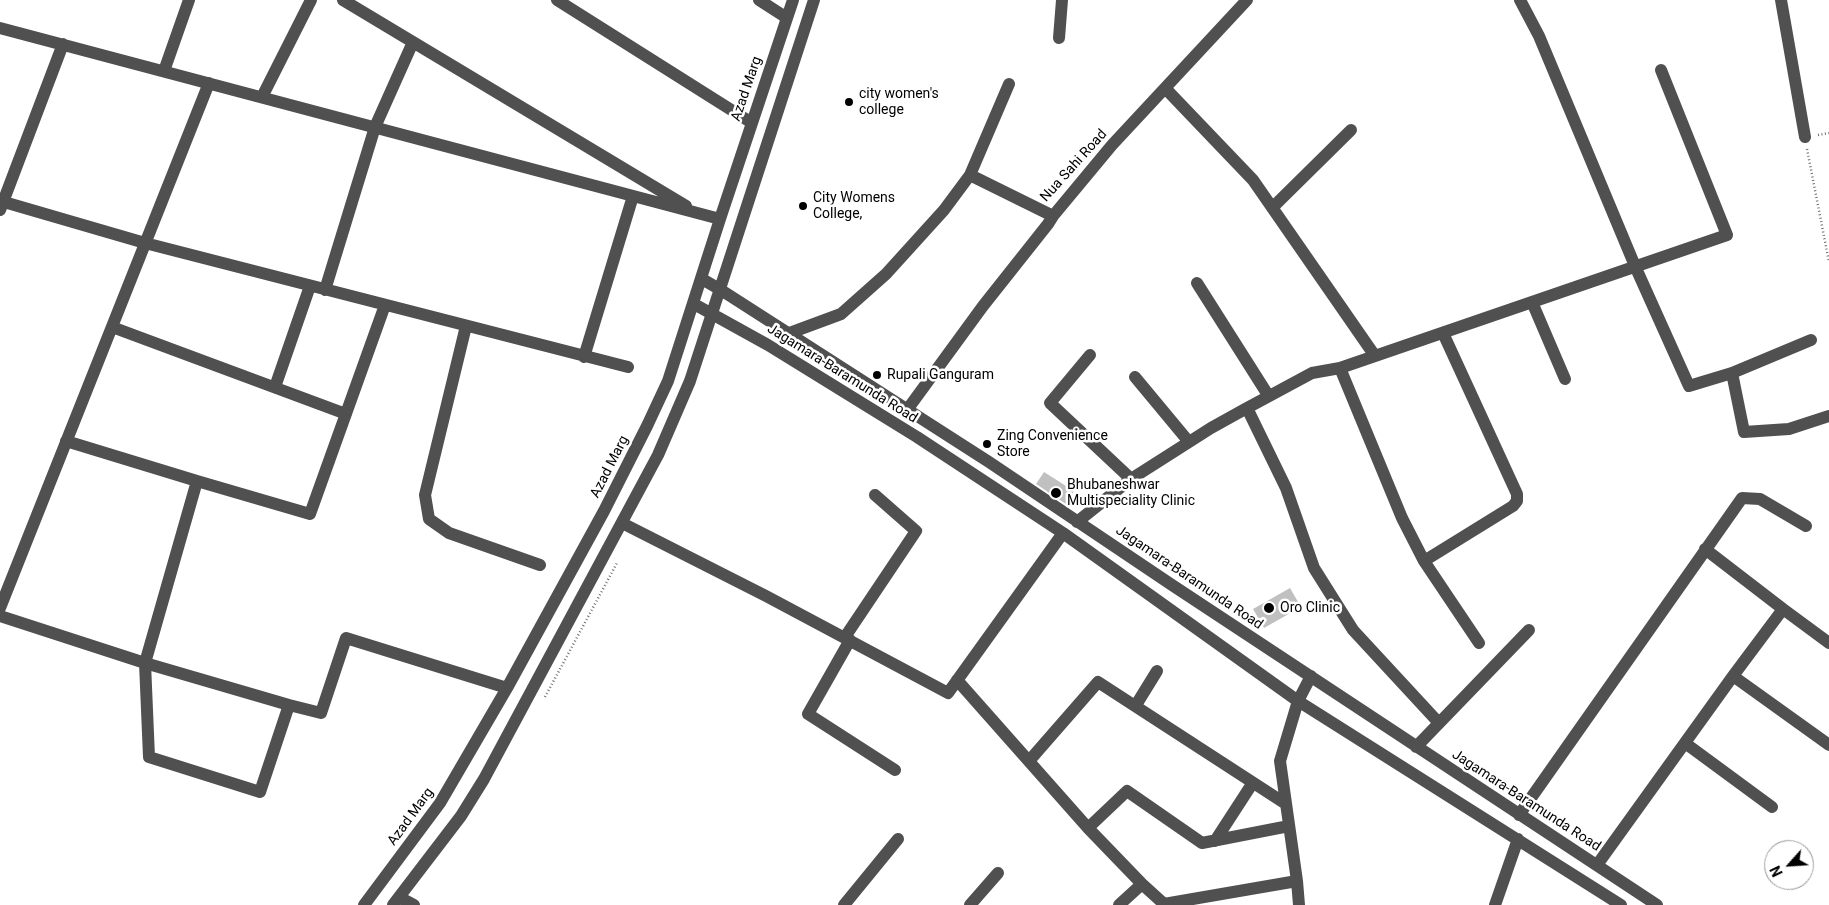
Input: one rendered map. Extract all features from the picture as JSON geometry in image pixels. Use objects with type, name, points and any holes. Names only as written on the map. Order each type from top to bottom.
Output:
[{"type":"street","points":[[164,71],[189,0]]},
{"type":"street","points":[[262,97],[311,0]]},
{"type":"street","points":[[343,0],[699,214]]},
{"type":"street","points":[[557,0],[752,123]]},
{"type":"street","points":[[759,0],[787,18]]},
{"type":"street","name":"Azad Marg","points":[[364,905],[440,803],[507,688],[604,511],[648,426],[668,381],[793,0]]},
{"type":"street","points":[[414,905],[396,901],[461,816],[484,778],[658,455],[687,389],[713,314],[814,0]]},
{"type":"street","points":[[1059,38],[1062,0]]},
{"type":"street","name":"Nua Sahi Road","points":[[970,175],[1053,216],[1112,145],[1247,0]]},
{"type":"street","points":[[1520,0],[1539,36],[1635,266],[1689,386],[1732,373],[1811,340]]},
{"type":"street","points":[[1781,0],[1805,137]]},
{"type":"street","points":[[0,28],[720,218]]},
{"type":"street","points":[[326,290],[375,127],[412,42]]},
{"type":"street","points":[[63,44],[2,206],[628,368]]},
{"type":"street","points":[[1077,522],[1131,479],[1268,395],[1312,372],[1340,368],[1727,235],[1662,70]]},
{"type":"street","points":[[0,608],[209,83]]},
{"type":"street","points":[[788,334],[841,314],[886,274],[944,210],[970,175],[1009,84]]},
{"type":"street","points":[[1165,88],[1253,180],[1375,356]]},
{"type":"street","points":[[1272,206],[1351,130]]},
{"type":"street","points":[[584,357],[633,196]]},
{"type":"street","points":[[907,410],[983,306],[1053,216]]},
{"type":"street","name":"Jagamara-Baramunda Road","points":[[702,280],[721,290],[989,462],[1416,747],[1657,905]]},
{"type":"street","points":[[1197,282],[1268,395]]},
{"type":"street","points":[[275,387],[310,286]]},
{"type":"street","points":[[1532,302],[1565,379]]},
{"type":"street","name":"Jagamara-Baramunda Road","points":[[694,304],[768,345],[917,437],[1063,533],[1298,701],[1621,905]]},
{"type":"street","points":[[66,441],[310,514],[385,305]]},
{"type":"street","points":[[466,326],[425,495],[429,519],[449,533],[540,565]]},
{"type":"street","points":[[112,327],[346,414]]},
{"type":"street","points":[[1424,560],[1513,506],[1517,501],[1517,494],[1443,333]]},
{"type":"street","points":[[1090,355],[1050,403],[1131,479]]},
{"type":"street","points":[[1340,368],[1402,518],[1424,560],[1479,643]]},
{"type":"street","points":[[1732,373],[1744,432],[1789,429],[1829,416]]},
{"type":"street","points":[[1135,377],[1189,442]]},
{"type":"street","points":[[1247,408],[1286,488],[1314,568],[1353,630],[1438,723]]},
{"type":"street","points":[[197,481],[145,663],[149,757],[260,792],[290,704]]},
{"type":"street","points":[[875,495],[916,530],[847,639],[808,714],[896,770]]},
{"type":"street","points":[[1519,815],[1742,498],[1760,499],[1806,526]]},
{"type":"street","points":[[622,523],[757,591],[948,693],[1063,533]]},
{"type":"street","points":[[1705,549],[1829,643]]},
{"type":"street","points":[[1597,866],[1783,609]]},
{"type":"street","points":[[0,616],[145,663],[321,713],[346,638],[507,688]]},
{"type":"street","points":[[1416,747],[1530,630]]},
{"type":"street","points":[[1136,705],[1157,671]]},
{"type":"street","points":[[1299,905],[1280,761],[1298,701],[1311,676]]},
{"type":"street","points":[[1733,676],[1829,745]]},
{"type":"street","points":[[957,680],[1088,828],[1164,904],[1297,880]]},
{"type":"street","points":[[1028,761],[1098,682],[1136,705],[1252,784],[1286,804]]},
{"type":"street","points":[[1685,743],[1772,807]]},
{"type":"street","points":[[1215,841],[1252,784]]},
{"type":"street","points":[[1088,828],[1128,791],[1202,843],[1290,826]]},
{"type":"street","points":[[844,905],[898,839]]},
{"type":"street","points":[[1495,905],[1518,839]]},
{"type":"street","points":[[970,905],[998,873]]},
{"type":"street","points":[[1119,905],[1142,884]]},
{"type":"path","points":[[1805,137],[1829,262]]},
{"type":"building","points":[[1044,472],[1074,491],[1066,504],[1036,484]]},
{"type":"building","points":[[1290,588],[1301,607],[1264,628],[1253,609]]},
{"type":"place","name":"city women's college","points":[[849,102]]},
{"type":"place","name":"City Womens College,","points":[[803,206]]},
{"type":"place","name":"Rupali Ganguram","points":[[877,375]]},
{"type":"place","name":"Zing Convenience Store","points":[[987,444]]},
{"type":"place","name":"Bhubaneshwar Multispeciality Clinic","points":[[1056,493]]},
{"type":"place","name":"Oro Clinic","points":[[1269,608]]}]
